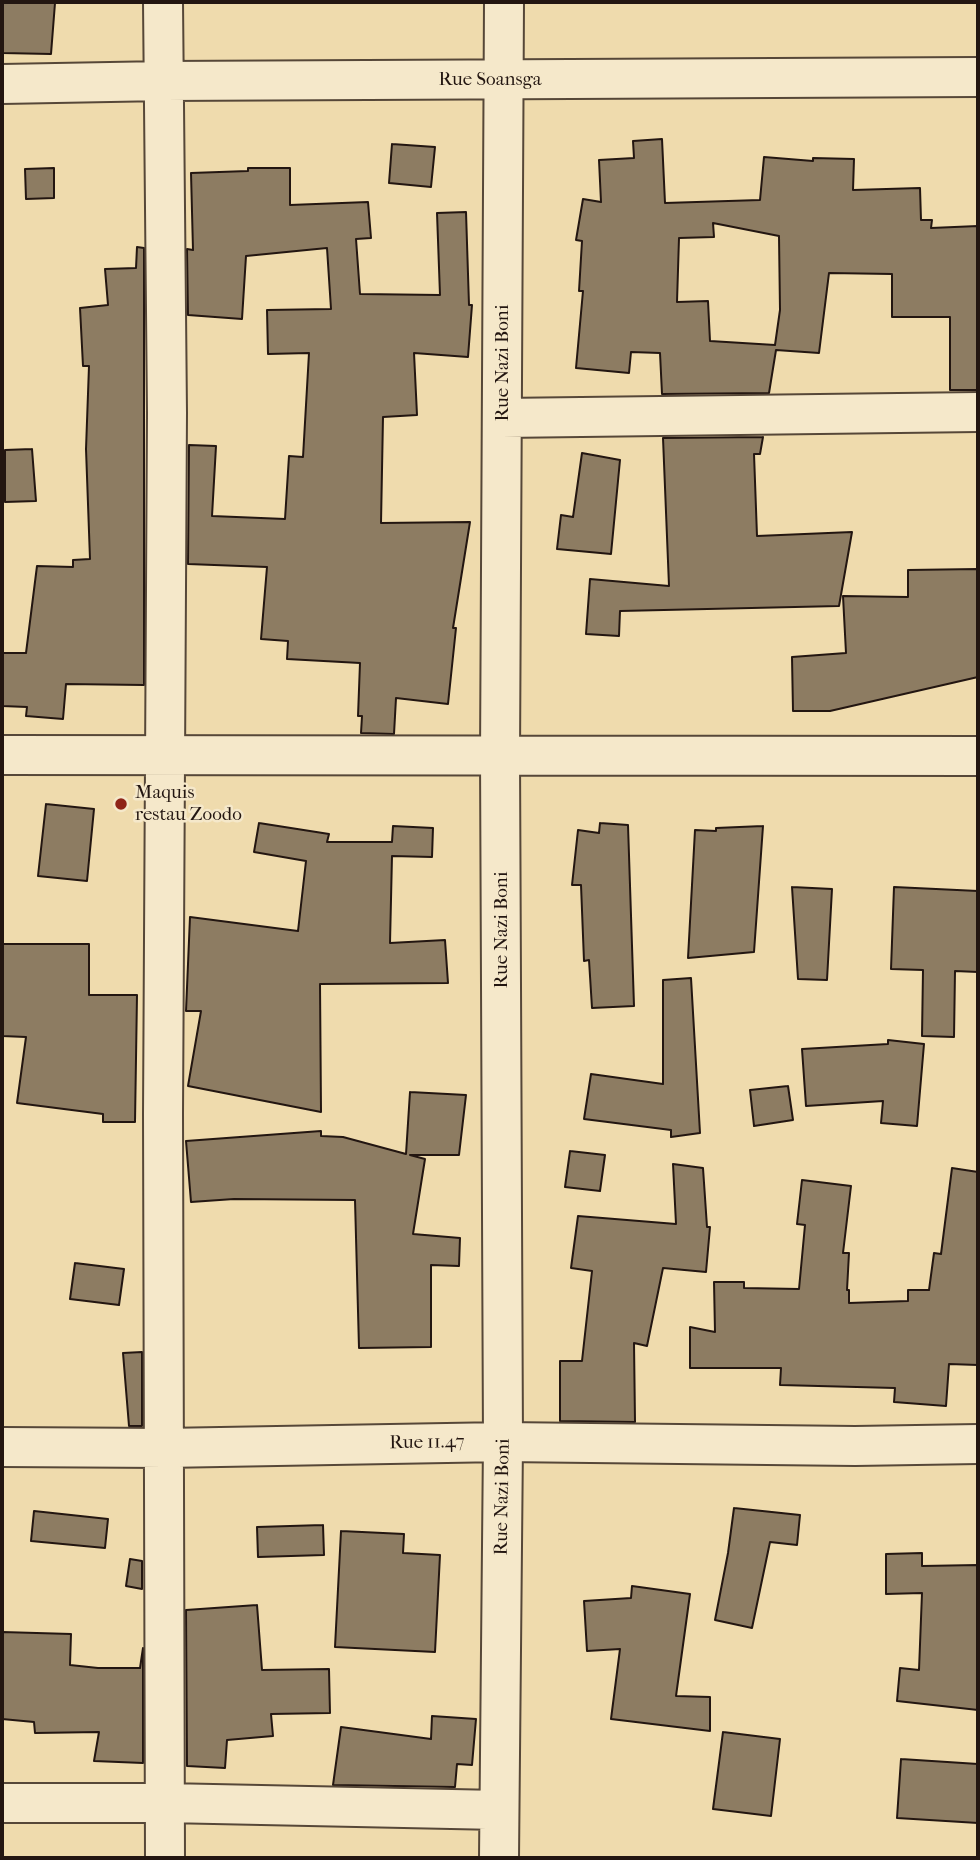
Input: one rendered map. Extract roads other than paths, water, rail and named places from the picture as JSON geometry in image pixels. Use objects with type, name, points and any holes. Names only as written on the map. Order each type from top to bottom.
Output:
[{"type":"street","points":[[163,2],[167,426],[164,755],[165,1858]]},
{"type":"street","name":"Rue Nazi Boni","points":[[499,1858],[503,1442],[500,756],[504,2]]},
{"type":"street","name":"Rue Soansga","points":[[2,84],[978,77]]},
{"type":"street","points":[[502,418],[978,412]]},
{"type":"street","points":[[2,755],[978,756]]},
{"type":"street","name":"Rue 11.47","points":[[2,1447],[164,1448],[503,1442],[855,1446],[978,1444]]},
{"type":"street","points":[[2,1803],[166,1803],[499,1810]]},
{"type":"place","name":"Maquis restau Zoodo","points":[[121,804]]}]
